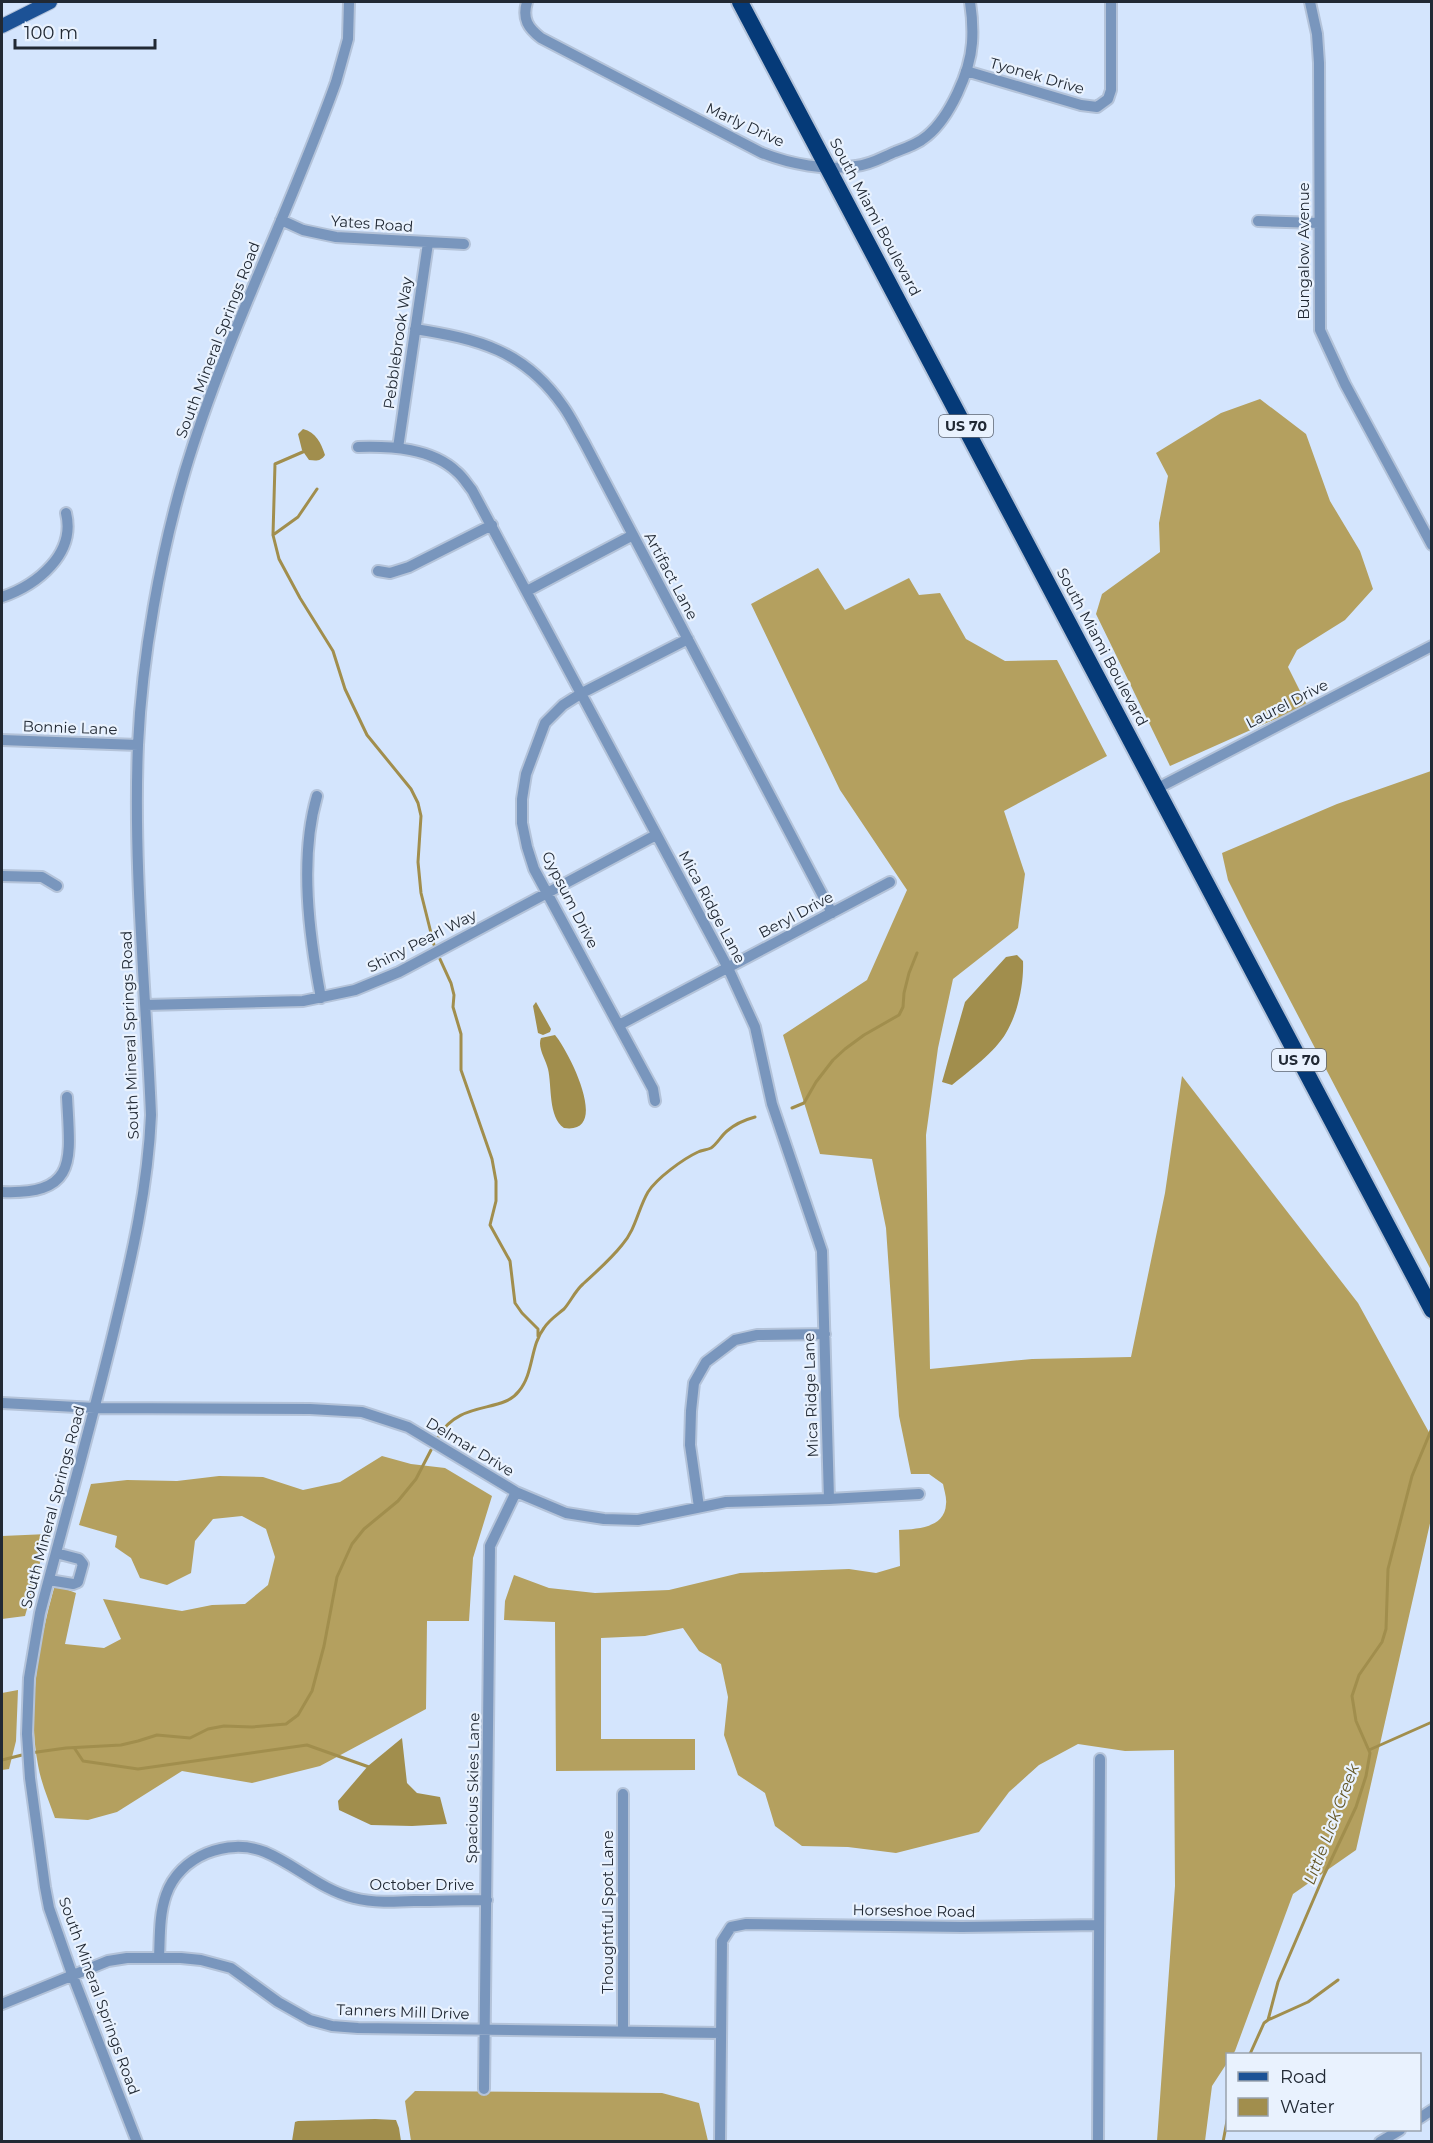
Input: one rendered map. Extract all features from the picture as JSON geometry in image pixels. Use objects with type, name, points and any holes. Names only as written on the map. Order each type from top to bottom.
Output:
[{"type":"highway","name":"South Miami Boulevard","points":[[740,2],[1431,1310]]},
{"type":"main road","points":[[2,26],[50,2]]},
{"type":"street","name":"South Mineral Springs Road","points":[[137,2142],[72,1974],[45,1887],[27,1753],[27,1699],[30,1665],[49,1580],[95,1408],[135,1241],[146,1180],[151,1115],[138,819],[138,745],[155,600],[185,473],[212,389],[341,66],[349,29],[349,2]]},
{"type":"street","name":"Marly Drive","points":[[527,2],[525,19],[528,27],[541,38],[762,153],[779,159],[829,168],[865,164],[922,140],[944,117],[966,71],[972,44],[970,2]]},
{"type":"street","name":"Tyonek Drive","points":[[966,71],[1081,105],[1097,107],[1108,99],[1111,90],[1111,2]]},
{"type":"street","name":"Bungalow Avenue","points":[[1310,2],[1317,34],[1319,63],[1320,330],[1345,384],[1431,545]]},
{"type":"street","name":"Yates Road","points":[[281,220],[303,230],[336,237],[464,244]]},
{"type":"street","points":[[1258,221],[1318,223]]},
{"type":"street","name":"Pebblebrook Way","points":[[398,448],[428,243]]},
{"type":"street","name":"Artifact Lane","points":[[415,329],[469,339],[499,349],[524,365],[546,384],[563,406],[832,913]]},
{"type":"street","name":"Mica Ridge Lane","points":[[358,447],[398,448],[442,461],[457,472],[472,490],[728,968],[755,1027],[772,1104],[822,1251],[830,1499]]},
{"type":"street","points":[[2,597],[31,584],[59,557],[68,536],[69,523],[66,513]]},
{"type":"street","points":[[378,571],[390,573],[409,567],[492,525]]},
{"type":"street","points":[[527,591],[633,535]]},
{"type":"street","name":"Gypsum Drive","points":[[655,1101],[653,1089],[534,869],[522,823],[522,799],[526,774],[545,723],[563,705],[688,639]]},
{"type":"street","name":"Laurel Drive","points":[[1156,789],[1431,646]]},
{"type":"street","name":"Bonnie Lane","points":[[2,740],[138,745]]},
{"type":"street","points":[[317,796],[309,836],[308,882],[311,933],[321,998]]},
{"type":"street","name":"Shiny Pearl Way","points":[[146,1005],[303,1001],[355,990],[399,972],[656,835]]},
{"type":"street","points":[[2,876],[42,877],[57,886]]},
{"type":"street","name":"Beryl Drive","points":[[619,1025],[890,882]]},
{"type":"street","points":[[2,1192],[22,1193],[44,1189],[60,1178],[68,1161],[67,1097]]},
{"type":"street","points":[[699,1507],[690,1445],[690,1410],[694,1383],[706,1362],[735,1340],[757,1335],[825,1334]]},
{"type":"street","name":"Delmar Drive","points":[[2,1403],[95,1408],[310,1409],[362,1412],[408,1427],[516,1492],[566,1513],[604,1519],[638,1520],[726,1502],[919,1494]]},
{"type":"street","name":"Spacious Skies Lane","points":[[484,2089],[490,1546],[516,1492]]},
{"type":"street","points":[[49,1580],[73,1584],[78,1582],[83,1564],[79,1559],[56,1553]]},
{"type":"street","points":[[1098,2142],[1100,1759]]},
{"type":"street","name":"Thoughtful Spot Lane","points":[[623,1794],[623,2031]]},
{"type":"street","name":"October Drive","points":[[159,1958],[160,1916],[166,1893],[176,1877],[190,1863],[218,1849],[238,1847],[263,1851],[328,1889],[354,1898],[379,1902],[487,1900]]},
{"type":"street","name":"Horseshoe Road","points":[[720,2142],[722,1941],[731,1927],[738,1925],[962,1928],[1098,1925]]},
{"type":"street","name":"Tanners Mill Drive","points":[[2,2004],[108,1961],[127,1958],[159,1958],[201,1960],[231,1968],[295,2013],[310,2020],[332,2025],[358,2028],[721,2033]]},
{"type":"street","points":[[1380,2142],[1398,2131]]},
{"type":"shaded area","points":[[1260,399],[1306,434],[1330,501],[1360,551],[1373,589],[1345,620],[1297,650],[1288,667],[1307,705],[1170,766],[1096,614],[1102,594],[1160,552],[1159,523],[1168,476],[1156,453],[1221,413]]},
{"type":"shaded area","points":[[818,568],[845,610],[909,578],[919,595],[940,593],[966,639],[1005,661],[1057,660],[1107,756],[1004,811],[1025,874],[1018,928],[953,979],[938,1048],[926,1135],[930,1369],[1032,1359],[1131,1357],[1165,1193],[1182,1076],[1358,1303],[1431,1436],[1431,1519],[1356,1850],[1293,1894],[1235,2051],[1226,2053],[1226,2065],[1212,2086],[1205,2141],[1157,2141],[1175,1886],[1174,1750],[1125,1751],[1078,1744],[1039,1765],[1009,1792],[979,1832],[896,1853],[848,1847],[802,1846],[775,1826],[765,1793],[738,1775],[724,1735],[728,1697],[721,1664],[699,1651],[683,1628],[645,1636],[601,1638],[601,1739],[695,1739],[695,1770],[556,1771],[555,1622],[504,1620],[505,1601],[514,1575],[549,1588],[595,1593],[669,1590],[740,1573],[849,1569],[876,1573],[900,1566],[899,1530],[914,1529],[935,1523],[941,1518],[946,1504],[943,1484],[929,1474],[911,1474],[899,1416],[886,1228],[872,1159],[820,1154],[783,1035],[867,980],[907,890],[840,790],[751,604]]},
{"type":"shaded area","points":[[1432,771],[1431,1270],[1247,918],[1228,880],[1222,853],[1337,804]]},
{"type":"shaded area","points":[[382,1456],[411,1464],[445,1468],[492,1496],[473,1558],[469,1621],[427,1621],[426,1709],[320,1766],[252,1783],[182,1771],[117,1812],[88,1820],[55,1818],[39,1772],[35,1743],[34,1698],[44,1628],[55,1585],[76,1593],[65,1644],[104,1648],[121,1639],[103,1599],[182,1611],[212,1605],[245,1604],[268,1585],[275,1557],[266,1529],[242,1516],[213,1519],[195,1541],[191,1573],[167,1585],[140,1578],[131,1558],[115,1547],[117,1536],[79,1525],[91,1484],[127,1480],[177,1481],[219,1476],[263,1477],[303,1490],[340,1482]]},
{"type":"shaded area","points":[[48,1534],[25,1616],[2,1619],[2,1536]]},
{"type":"shaded area","points":[[18,1690],[16,1741],[9,1769],[2,1770],[2,1693]]},
{"type":"shaded area","points":[[415,2091],[662,2093],[699,2103],[708,2141],[411,2141],[405,2101]]},
{"type":"water","points":[[303,429],[315,435],[320,442],[325,455],[320,459],[309,460],[302,450],[298,434]]},
{"type":"water","points":[[1017,955],[1023,961],[1021,989],[1014,1017],[1006,1033],[989,1054],[952,1085],[942,1082],[965,1002],[1006,957]]},
{"type":"water","points":[[536,1002],[551,1029],[543,1035],[538,1033],[533,1006]]},
{"type":"water","points":[[555,1035],[576,1073],[586,1106],[585,1119],[578,1127],[564,1128],[555,1117],[553,1109],[548,1069],[540,1042],[541,1038]]},
{"type":"water","points":[[402,1738],[407,1783],[417,1793],[440,1797],[447,1824],[371,1825],[339,1810],[338,1801],[368,1766]]},
{"type":"water","points":[[396,2120],[401,2141],[292,2141],[295,2122],[298,2121]]},
{"type":"waterway","points":[[305,451],[275,464],[273,535],[279,559],[333,651],[345,689],[367,735],[411,789],[418,803],[421,816],[418,862],[421,893],[434,945]]},
{"type":"waterway","points":[[273,535],[298,517],[317,489]]},
{"type":"waterway","points":[[792,1108],[804,1103],[816,1082],[845,1049],[899,1015],[903,1007],[909,973],[917,953]]},
{"type":"waterway","points":[[440,959],[454,995],[453,1007],[461,1034],[461,1070],[492,1159],[496,1181],[496,1201],[490,1225],[510,1261],[515,1303],[538,1329],[538,1336]]},
{"type":"waterway","points":[[438,1437],[447,1425],[458,1417],[502,1403],[519,1391],[524,1384],[536,1343],[544,1328],[627,1239],[652,1187],[685,1159],[711,1148],[733,1126],[755,1117]]},
{"type":"waterway","name":"Little Lick Creek","points":[[1250,2053],[1264,2023],[1268,2020],[1278,1982],[1356,1807],[1366,1776],[1370,1753],[1356,1721],[1352,1696],[1359,1675],[1382,1642],[1386,1629],[1388,1569],[1412,1476],[1432,1428]]},
{"type":"waterway","points":[[2,1760],[66,1748],[121,1745],[157,1735],[190,1738],[208,1729],[224,1726],[252,1727],[286,1724],[298,1715],[312,1691],[324,1646],[337,1577],[352,1544],[364,1529],[398,1501],[416,1479],[431,1450]]},
{"type":"waterway","points":[[1369,1750],[1432,1722]]},
{"type":"waterway","points":[[75,1749],[83,1761],[138,1769],[307,1745],[369,1767]]},
{"type":"waterway","points":[[1268,2020],[1308,2002],[1338,1980]]},
{"type":"waterway","name":"Little Lick Creek","points":[[1223,2142],[1226,2126]]}]
